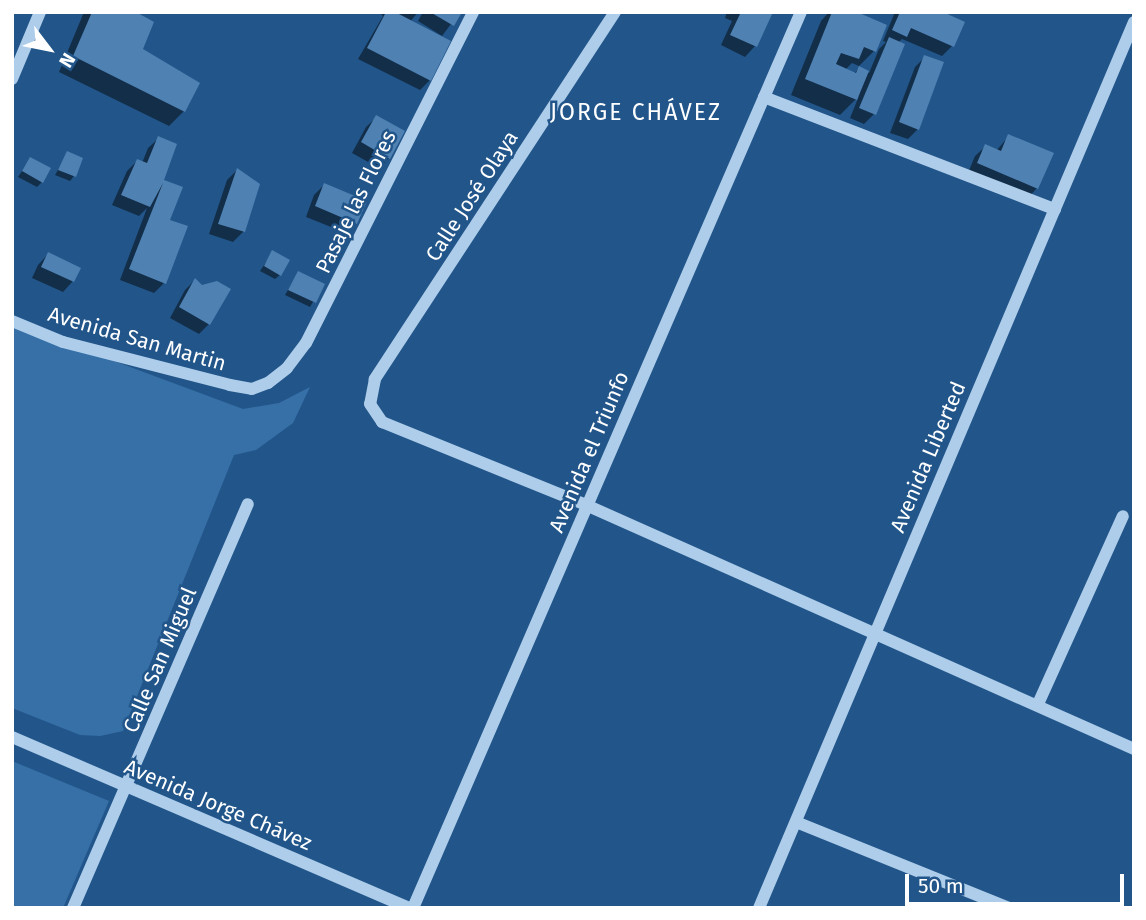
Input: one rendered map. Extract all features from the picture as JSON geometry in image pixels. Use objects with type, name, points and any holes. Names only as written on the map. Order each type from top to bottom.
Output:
[{"type":"street","points":[[12,79],[40,12]]},
{"type":"street","name":"Pasaje las Flores","points":[[252,389],[268,383],[287,368],[306,343],[474,12]]},
{"type":"street","name":"Calle José Olaya","points":[[586,505],[382,422],[370,404],[375,379],[615,12]]},
{"type":"street","name":"Avenida el Triunfo","points":[[411,908],[801,12]]},
{"type":"street","name":"Avenida Liberted","points":[[760,908],[874,631],[1134,22]]},
{"type":"street","points":[[764,96],[1055,209]]},
{"type":"street","name":"Avenida San Martin","points":[[12,321],[63,342],[252,389]]},
{"type":"street","name":"Calle San Miguel","points":[[73,908],[248,504]]},
{"type":"street","points":[[586,505],[1134,749]]},
{"type":"street","points":[[1038,705],[1123,516]]},
{"type":"street","name":"Avenida Jorge Chávez","points":[[12,737],[411,908]]},
{"type":"street","points":[[796,822],[1009,908]]},
{"type":"shaded area","points":[[12,323],[243,409],[279,403],[310,387],[293,423],[256,450],[234,455],[123,731],[100,736],[80,735],[12,708]]},
{"type":"shaded area","points":[[12,761],[109,801],[63,908],[12,908]]},
{"type":"building","points":[[92,12],[136,12],[154,22],[143,49],[200,83],[185,112],[73,56]]},
{"type":"building","points":[[386,12],[395,12],[451,41],[431,81],[367,48]]},
{"type":"building","points":[[430,12],[462,12],[454,26]]},
{"type":"building","points":[[741,12],[773,12],[757,47],[730,35]]},
{"type":"building","points":[[832,12],[857,12],[887,25],[876,52],[864,47],[859,59],[841,53],[836,64],[856,73],[859,66],[869,71],[857,100],[805,79]]},
{"type":"building","points":[[900,12],[943,12],[965,22],[954,47],[911,28],[907,37],[892,30]]},
{"type":"building","points":[[889,37],[905,44],[876,115],[859,108]]},
{"type":"building","points":[[924,55],[944,62],[919,130],[899,122]]},
{"type":"building","points":[[376,115],[405,131],[390,159],[361,142]]},
{"type":"building","points":[[1008,134],[1054,153],[1038,189],[977,163],[985,144],[1001,151]]},
{"type":"building","points":[[158,136],[177,144],[164,180],[183,187],[170,220],[188,226],[166,284],[129,269],[163,183],[150,207],[121,195],[137,159],[147,163]]},
{"type":"building","points":[[67,151],[83,158],[76,177],[58,170]]},
{"type":"building","points":[[30,157],[51,168],[43,183],[22,171]]},
{"type":"building","points":[[237,168],[260,184],[245,232],[218,224]]},
{"type":"building","points":[[324,183],[367,201],[357,224],[315,206]]},
{"type":"building","points":[[272,250],[290,260],[281,276],[264,266]]},
{"type":"building","points":[[48,252],[81,268],[74,282],[41,267]]},
{"type":"building","points":[[298,271],[325,284],[316,303],[288,290]]},
{"type":"building","points":[[195,278],[202,285],[217,281],[231,289],[210,325],[179,307]]},
{"type":"district","name":"JORGE CHÁVEZ","points":[[636,112]]}]
